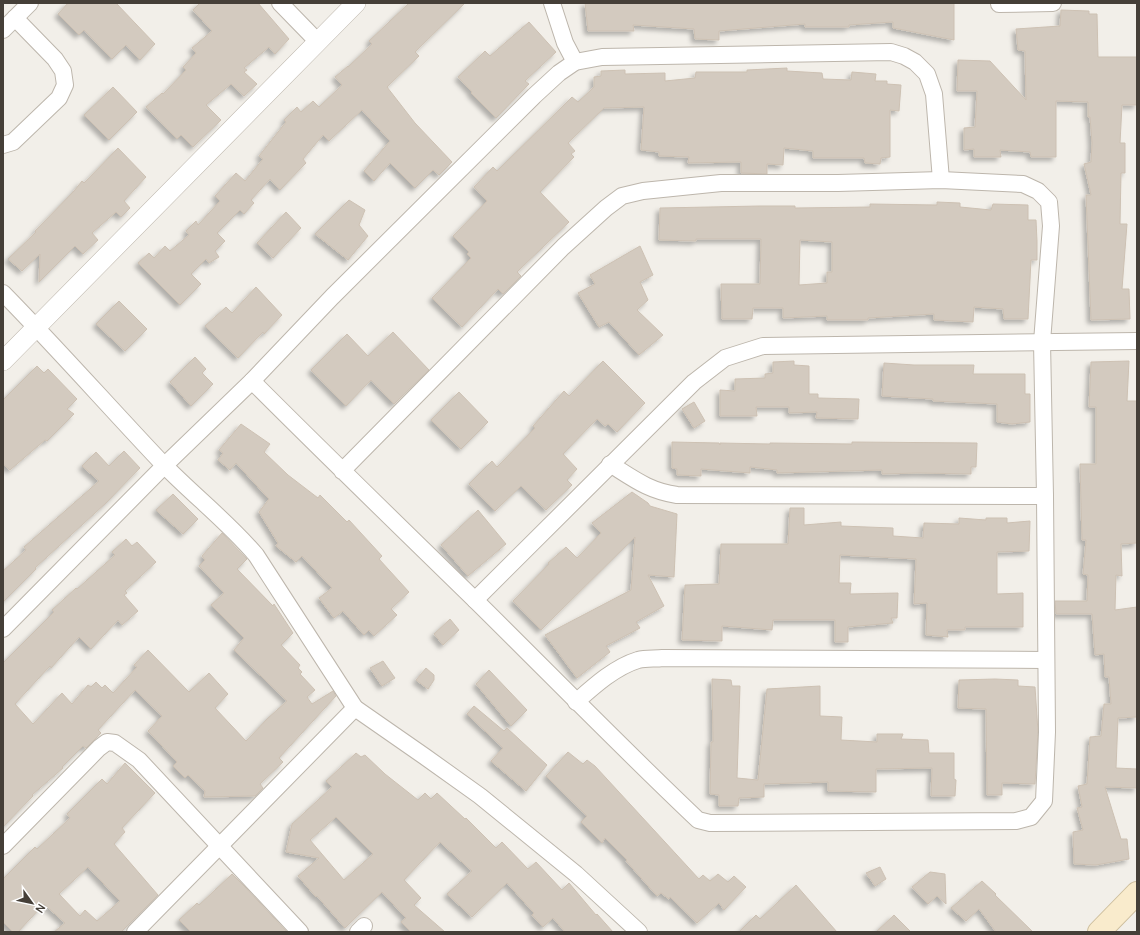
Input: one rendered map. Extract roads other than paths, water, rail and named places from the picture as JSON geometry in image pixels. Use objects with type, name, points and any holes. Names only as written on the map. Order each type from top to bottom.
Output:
[{"type":"main road","points":[[1099,932],[1137,893]]},
{"type":"street","points":[[3,30],[30,3]]},
{"type":"street","points":[[280,3],[318,42]]},
{"type":"street","points":[[3,361],[356,3]]},
{"type":"street","points":[[552,3],[564,43],[575,62]]},
{"type":"street","points":[[999,4],[1053,3]]},
{"type":"street","points":[[3,145],[13,142],[60,98],[65,85],[62,71],[54,59],[15,18]]},
{"type":"street","points":[[3,629],[164,465],[252,381],[332,297],[534,96],[559,73],[575,62],[610,56],[891,52],[904,56],[915,62],[927,74],[934,94],[941,180]]},
{"type":"street","points":[[252,381],[342,471],[474,600],[576,702],[698,820],[710,824],[1016,821],[1031,817],[1044,800],[1047,732],[1042,342],[1051,226],[1049,202],[1038,190],[1023,184],[941,180],[838,183],[721,183],[643,191],[622,196],[606,208],[563,247],[342,471]]},
{"type":"street","points":[[3,293],[164,465],[240,536],[256,555],[355,708],[480,796],[576,874],[639,932]]},
{"type":"street","points":[[474,600],[694,382],[725,358],[762,346],[1137,341]]},
{"type":"street","points":[[610,464],[644,486],[662,493],[677,495],[1045,496]]},
{"type":"street","points":[[576,702],[593,686],[621,668],[639,660],[663,658],[1046,660]]},
{"type":"street","points":[[135,932],[355,708]]},
{"type":"street","points":[[3,846],[99,748],[107,742],[115,743],[139,760],[300,932]]}]
